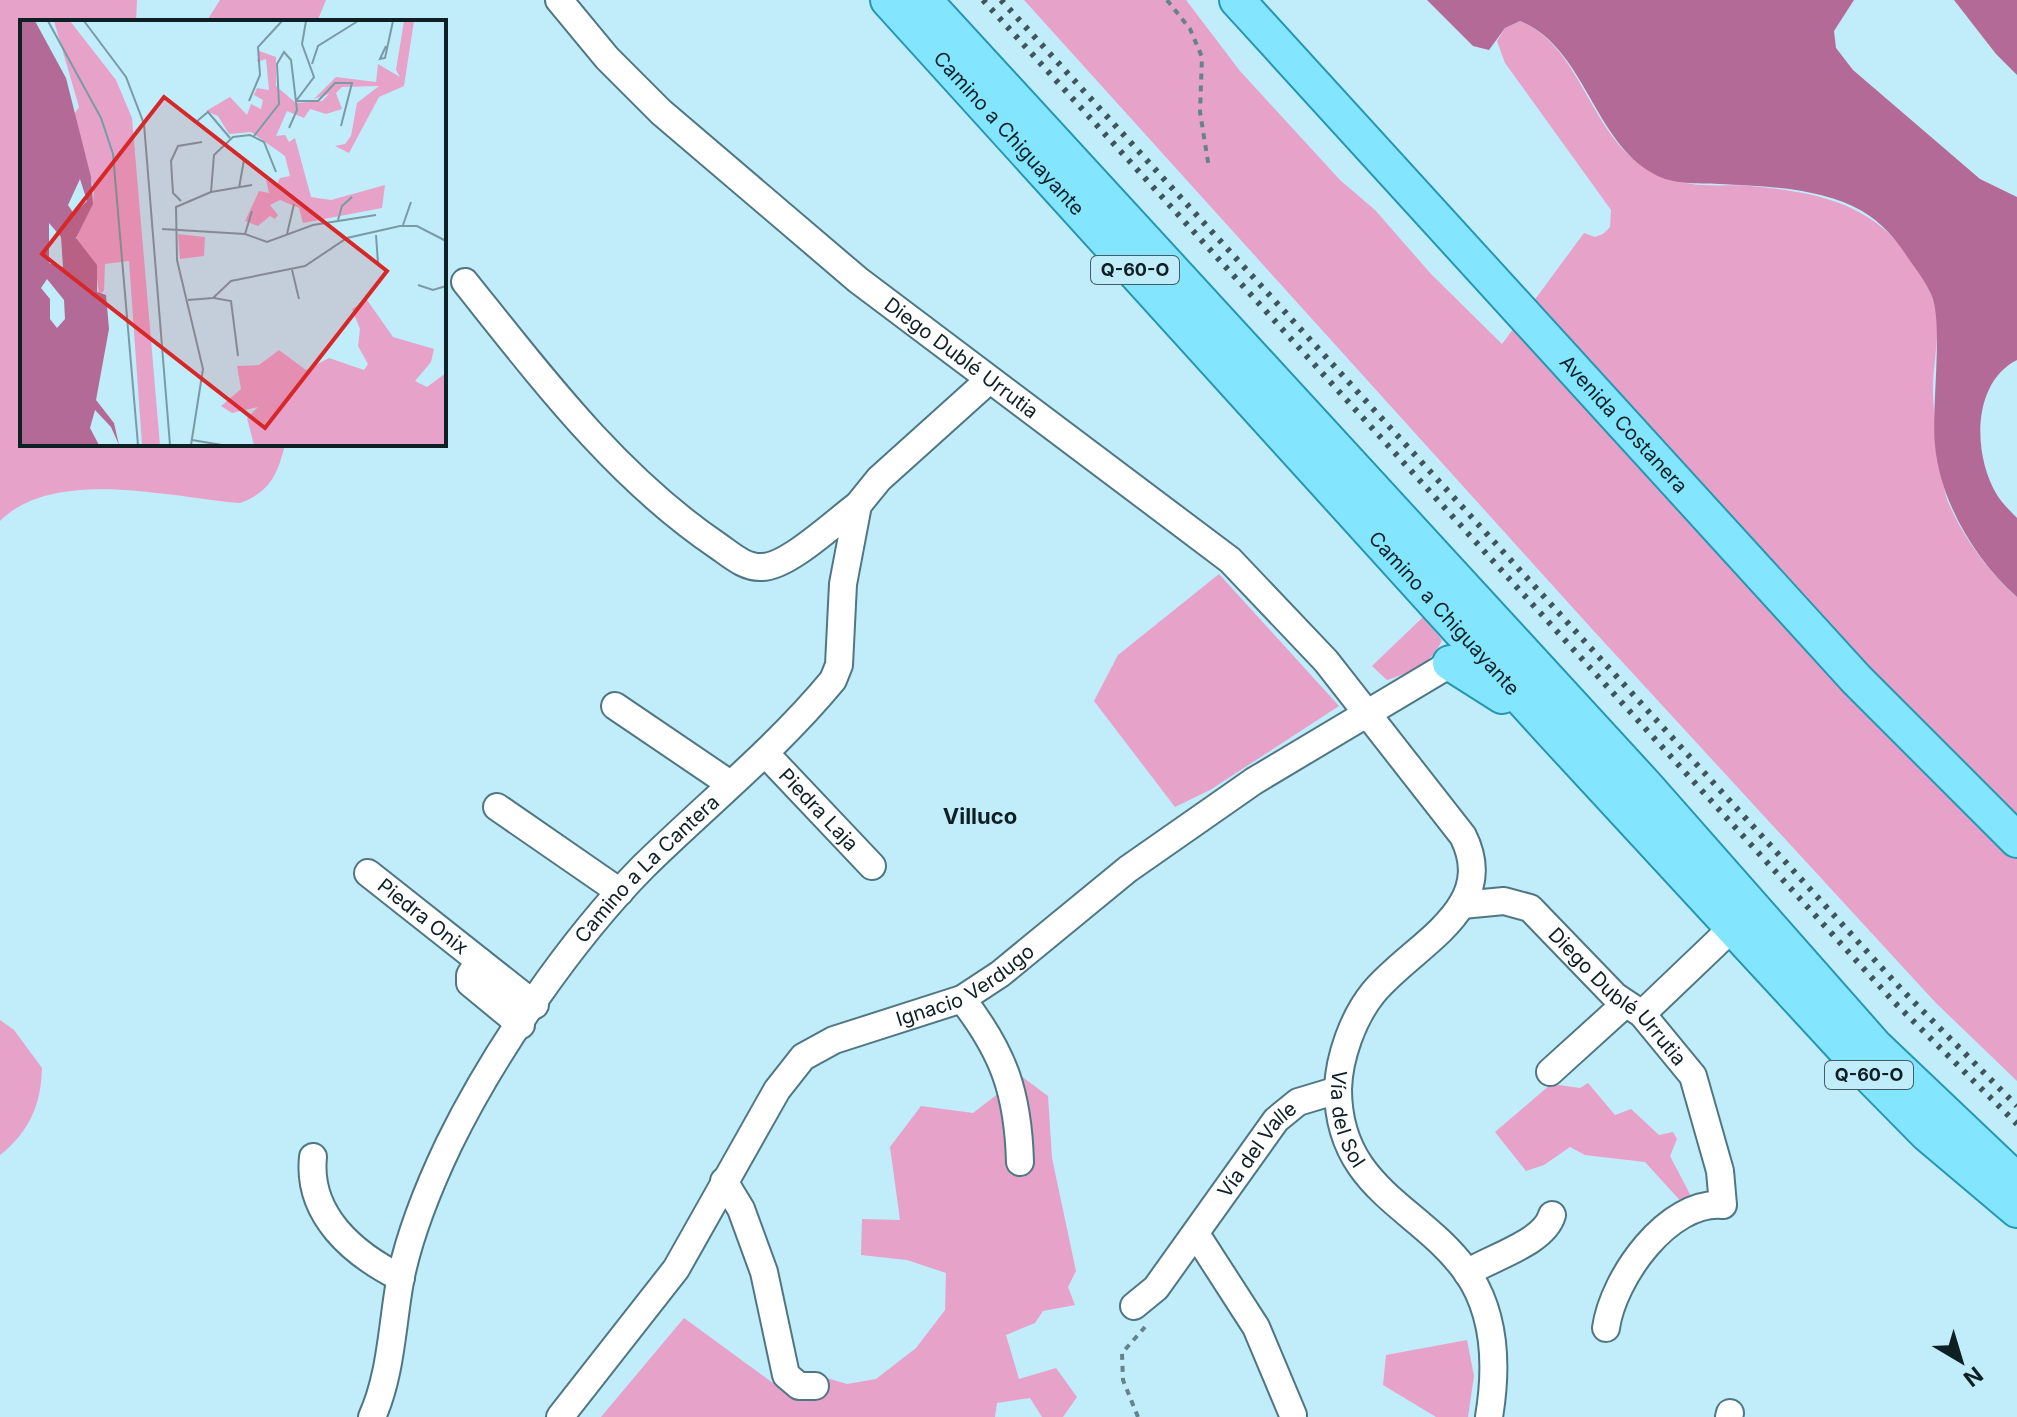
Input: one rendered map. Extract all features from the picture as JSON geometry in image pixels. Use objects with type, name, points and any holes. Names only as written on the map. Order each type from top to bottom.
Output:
[{"type":"main road","name":"Camino a Chiguayante","points":[[888,0],[1463,656],[1551,731],[1895,1102],[2017,1210]]},
{"type":"main road","name":"Camino a Chiguayante","points":[[924,0],[1749,900],[1875,1046],[2017,1181]]},
{"type":"main road","name":"Avenida Costanera","points":[[1237,0],[1857,680],[2017,840]]},
{"type":"main road","points":[[1463,656],[1482,630],[1473,598]]},
{"type":"main road","points":[[1463,656],[1499,642],[1521,650]]},
{"type":"street","name":"Diego Dublé Urrutia","points":[[559,0],[607,58],[661,112],[858,280],[1215,547],[1291,623],[1368,711]]},
{"type":"street","points":[[465,282],[606,450],[684,521],[745,564],[763,568],[782,561],[858,505]]},
{"type":"street","name":"Camino a La Cantera","points":[[372,1417],[384,1382],[401,1278],[417,1226],[449,1145],[482,1084],[528,1015],[620,892],[812,705],[839,665],[843,584],[858,505],[879,479],[989,380]]},
{"type":"street","name":"Ignacio Verdugo","points":[[560,1417],[676,1269],[777,1090],[803,1057],[834,1040],[962,999],[1000,974],[1128,869],[1254,781],[1463,656]]},
{"type":"street","points":[[615,706],[730,784]]},
{"type":"street","name":"Vía del Sol","points":[[1368,711],[1455,824],[1470,849],[1474,880],[1462,905],[1371,995],[1350,1034],[1338,1090],[1350,1143],[1369,1178],[1467,1273],[1484,1307],[1493,1351],[1489,1417]]},
{"type":"street","name":"Piedra Laja","points":[[765,753],[872,866]]},
{"type":"street","points":[[497,807],[620,892]]},
{"type":"street","name":"Piedra Onix","points":[[368,873],[479,961],[470,975],[470,983],[528,1015]]},
{"type":"street","name":"Diego Dublé Urrutia","points":[[1462,905],[1504,901],[1530,908],[1634,1009],[1693,1076],[1720,1171],[1723,1205],[1704,1204],[1691,1208],[1641,1253],[1613,1295],[1606,1328]]},
{"type":"street","points":[[1550,1072],[1634,1009],[1732,928]]},
{"type":"street","points":[[962,999],[987,1032],[1005,1067],[1017,1116],[1020,1162]]},
{"type":"street","name":"Vía del Valle","points":[[1134,1306],[1156,1288],[1276,1120],[1298,1102],[1338,1090]]},
{"type":"street","points":[[313,1157],[313,1184],[326,1217],[354,1248],[401,1278]]},
{"type":"street","points":[[724,1181],[741,1209],[764,1272],[786,1375],[799,1386],[815,1386]]},
{"type":"street","points":[[1467,1273],[1538,1237],[1549,1225],[1552,1215]]},
{"type":"street","points":[[1196,1234],[1256,1327],[1293,1415]]},
{"type":"path","points":[[1167,0],[1190,29],[1202,57],[1200,112],[1209,168]]},
{"type":"path","points":[[1134,1306],[1148,1324],[1122,1353],[1123,1380],[1138,1417]]},
{"type":"shaded area","points":[[0,0],[137,0],[136,20],[20,20],[20,446],[284,446],[271,481],[259,493],[240,503],[149,492],[82,490],[51,494],[23,504],[0,521]]},
{"type":"shaded area","points":[[220,0],[326,0],[318,20],[207,20]]},
{"type":"shaded area","points":[[1024,0],[1186,0],[1240,71],[1340,180],[1375,210],[1431,274],[1502,344],[1584,233],[1595,237],[1610,227],[1611,210],[1505,63],[1497,41],[1505,28],[1520,21],[1539,32],[1555,47],[1615,140],[1640,163],[1686,183],[1781,189],[1835,201],[1879,225],[1899,243],[1916,266],[1935,304],[1934,409],[1940,464],[1949,504],[1978,554],[2017,597],[2017,1081],[1935,1002],[1592,629]]},
{"type":"shaded area","points":[[1427,0],[1854,0],[1834,31],[1836,48],[1853,70],[1980,179],[2017,197],[2017,360],[2002,371],[1991,385],[1984,403],[1981,441],[1989,479],[1999,498],[2017,518],[2017,597],[1987,566],[1974,547],[1944,487],[1935,445],[1935,307],[1923,280],[1888,232],[1862,211],[1830,197],[1755,186],[1686,183],[1654,174],[1633,159],[1616,140],[1575,72],[1560,51],[1542,34],[1520,21],[1505,28],[1489,50],[1473,46]]},
{"type":"shaded area","points":[[1954,0],[2017,0],[2017,75],[1996,54]]},
{"type":"shaded area","points":[[1219,574],[1339,706],[1210,790],[1175,807],[1094,701],[1118,655]]},
{"type":"shaded area","points":[[1423,617],[1442,640],[1437,649],[1426,662],[1387,680],[1372,666]]},
{"type":"shaded area","points":[[0,1020],[14,1030],[42,1068],[32,1117],[19,1137],[0,1155]]},
{"type":"shaded area","points":[[1021,1076],[1048,1096],[1052,1158],[1076,1271],[1068,1287],[1075,1305],[1043,1311],[1035,1323],[1006,1335],[1019,1379],[1056,1368],[1077,1397],[1063,1417],[1042,1417],[1030,1398],[997,1403],[995,1417],[601,1417],[684,1318],[773,1383],[807,1372],[847,1384],[876,1379],[916,1348],[945,1310],[946,1273],[907,1260],[861,1255],[862,1219],[900,1220],[890,1147],[921,1106],[973,1113]]},
{"type":"shaded area","points":[[1588,1083],[1615,1115],[1631,1109],[1659,1135],[1673,1132],[1677,1139],[1670,1156],[1693,1200],[1686,1207],[1645,1162],[1585,1155],[1570,1147],[1544,1165],[1526,1171],[1495,1132],[1551,1084],[1580,1088]]},
{"type":"shaded area","points":[[1467,1340],[1474,1376],[1468,1417],[1436,1417],[1383,1385],[1386,1355]]},
{"type":"railway","points":[[983,0],[1894,1002],[2017,1124]]},
{"type":"railway","points":[[1001,0],[1902,990],[2017,1106]]},
{"type":"district","name":"Villuco","points":[[980,816]]}]
